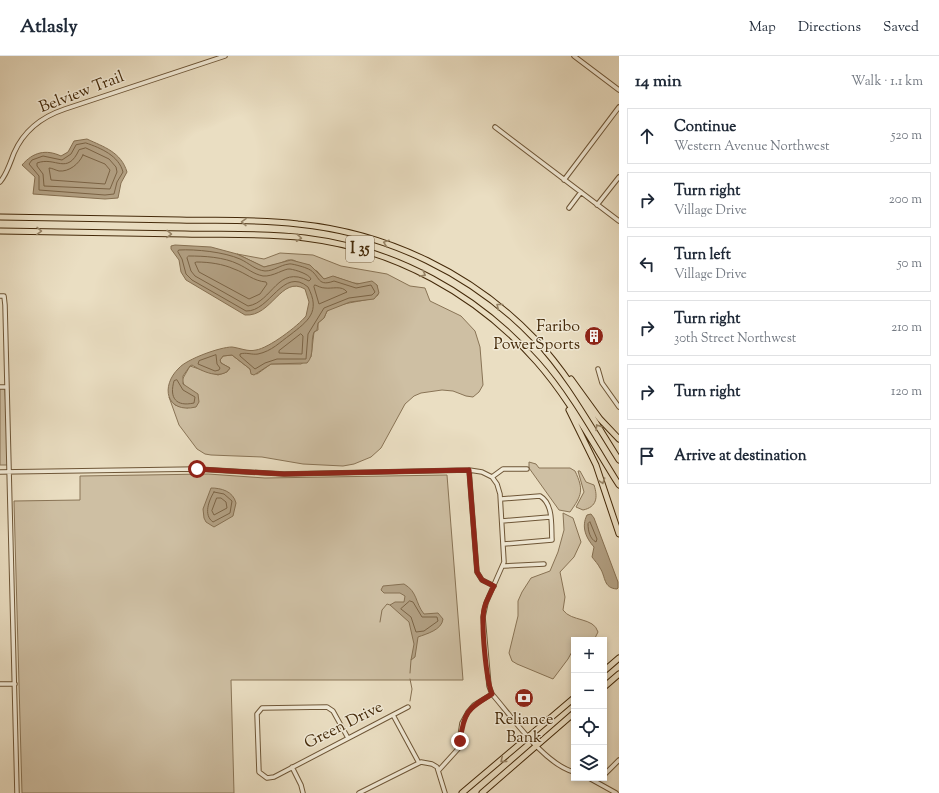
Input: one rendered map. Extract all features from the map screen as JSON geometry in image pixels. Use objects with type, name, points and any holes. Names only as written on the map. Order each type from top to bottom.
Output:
[{"type":"highway","name":"I 35","points":[[0,217],[281,222],[310,225],[347,232],[402,249],[449,272],[495,303],[535,339],[571,384],[619,460]]},
{"type":"highway","name":"I 35","points":[[0,231],[283,236],[316,240],[356,248],[424,274],[469,301],[511,335],[537,362],[554,383],[619,485]]},
{"type":"highway","points":[[535,339],[565,371],[600,419],[619,439]]},
{"type":"highway","points":[[554,383],[596,465],[619,534]]},
{"type":"highway","points":[[607,668],[619,658]]},
{"type":"highway","points":[[607,684],[619,674]]},
{"type":"highway","points":[[462,793],[571,701]]},
{"type":"highway","points":[[482,793],[571,716]]},
{"type":"street","name":"Belview Trail","points":[[0,182],[23,137],[34,124],[46,117],[225,56]]},
{"type":"street","points":[[574,56],[619,90]]},
{"type":"street","points":[[564,180],[619,107]]},
{"type":"street","points":[[495,127],[619,221]]},
{"type":"street","points":[[529,153],[532,149]]},
{"type":"street","points":[[598,205],[619,177]]},
{"type":"street","points":[[569,208],[581,192]]},
{"type":"street","points":[[2,296],[7,387],[18,793]]},
{"type":"street","points":[[598,369],[602,382],[619,407]]},
{"type":"street","points":[[0,387],[7,387]]},
{"type":"street","points":[[0,472],[197,469],[284,474],[469,470],[482,472],[492,477],[499,488],[501,498],[504,544],[504,566],[486,603],[483,618],[488,677],[492,694],[537,746],[555,764],[571,771]]},
{"type":"street","points":[[492,477],[503,469],[527,469]]},
{"type":"street","points":[[469,470],[477,572],[482,580],[494,586]]},
{"type":"street","points":[[501,498],[540,496],[549,507],[552,540],[504,544]]},
{"type":"street","points":[[502,521],[550,517]]},
{"type":"street","points":[[504,566],[544,564]]},
{"type":"street","points":[[0,684],[15,684]]},
{"type":"street","points":[[439,770],[458,749],[462,726],[468,712],[474,705],[492,694]]},
{"type":"street","name":"Green Drive","points":[[348,738],[333,711],[327,707],[262,708],[257,714],[259,775],[270,778],[292,767],[408,707]]},
{"type":"street","points":[[393,715],[418,763]]},
{"type":"street","points":[[607,772],[619,760]]},
{"type":"street","points":[[360,793],[418,763],[432,764],[439,770],[441,785],[445,793]]},
{"type":"street","points":[[292,767],[301,785],[303,793]]},
{"type":"street","points":[[597,782],[616,793]]},
{"type":"shaded area","points":[[280,253],[313,255],[341,266],[387,274],[410,286],[425,288],[430,301],[461,316],[475,331],[480,347],[483,385],[479,392],[473,397],[453,391],[442,390],[421,393],[414,396],[405,404],[381,448],[371,457],[354,464],[343,466],[303,464],[262,457],[211,455],[205,454],[197,449],[179,425],[169,397],[175,405],[188,408],[185,387],[182,380],[190,366],[218,375],[227,372],[230,368],[221,363],[220,360],[223,356],[232,355],[250,369],[251,372],[257,374],[271,364],[301,364],[311,357],[314,332],[318,330],[318,323],[324,318],[327,311],[339,305],[369,299],[378,295],[377,285],[353,283],[335,277],[324,279],[317,271],[293,260],[264,267],[237,254],[264,259]]},
{"type":"shaded area","points":[[0,388],[5,388],[8,465],[0,465]]},
{"type":"shaded area","points":[[529,462],[536,464],[539,468],[570,468],[575,471],[581,488],[579,497],[570,512],[559,510],[529,468]]},
{"type":"shaded area","points":[[578,471],[580,471],[586,482],[594,485],[596,494],[594,504],[588,509],[583,510],[576,507],[584,492]]},
{"type":"shaded area","points":[[208,474],[265,478],[447,475],[463,680],[231,680],[234,793],[22,793],[14,501],[80,500],[80,476]]},
{"type":"shaded area","points":[[563,513],[573,518],[581,542],[574,557],[560,572],[565,597],[563,610],[571,616],[592,624],[596,627],[598,632],[596,637],[571,637],[571,654],[553,679],[517,664],[512,661],[509,653],[518,616],[518,601],[522,592],[531,578],[550,571],[558,552],[564,530]]},
{"type":"water","points":[[87,139],[111,151],[121,160],[124,165],[127,172],[121,183],[118,198],[105,199],[33,194],[35,177],[22,165],[31,157],[40,153],[45,152],[61,156],[68,152],[74,141]]},
{"type":"water","points":[[171,246],[211,247],[237,254],[264,267],[291,260],[310,265],[324,279],[333,276],[357,284],[372,281],[377,285],[379,293],[374,299],[350,302],[327,311],[324,318],[318,323],[317,330],[314,332],[312,352],[307,363],[271,364],[254,375],[251,374],[250,369],[232,355],[223,356],[220,360],[221,363],[230,368],[222,374],[211,374],[192,365],[190,366],[183,376],[183,384],[198,394],[199,402],[196,407],[186,408],[178,406],[172,402],[169,397],[169,383],[179,368],[196,357],[220,349],[232,347],[253,350],[268,345],[290,331],[306,316],[309,302],[305,289],[297,286],[289,287],[262,310],[254,314],[245,315],[186,280],[181,272],[179,260],[171,249]]},
{"type":"water","points":[[211,488],[226,491],[232,496],[236,503],[233,516],[214,527],[206,522],[203,509]]},
{"type":"water","points":[[591,514],[594,518],[618,582],[617,589],[609,587],[602,571],[592,557],[594,547],[584,528],[587,515]]},
{"type":"water","points":[[404,584],[409,587],[414,594],[424,614],[438,613],[443,619],[442,623],[437,629],[418,637],[415,657],[411,660],[414,644],[409,622],[390,605],[395,602],[404,602],[405,596],[400,593],[384,593],[381,590],[383,586]]},
{"type":"waterway","points":[[380,622],[382,610],[387,604],[390,605]]},
{"type":"waterway","points":[[410,673],[411,660]]},
{"type":"waterway","points":[[410,679],[412,689],[410,701]]},
{"type":"place","name":"Faribo PowerSports","points":[[594,336]]},
{"type":"place","name":"Reliance Bank","points":[[524,698]]},
{"type":"route","points":[[197,469],[260,474],[385,473],[469,470],[476,569],[478,576],[484,582],[494,586],[484,608],[483,618],[489,686],[492,694],[474,705],[468,712],[462,726],[460,741]]}]
